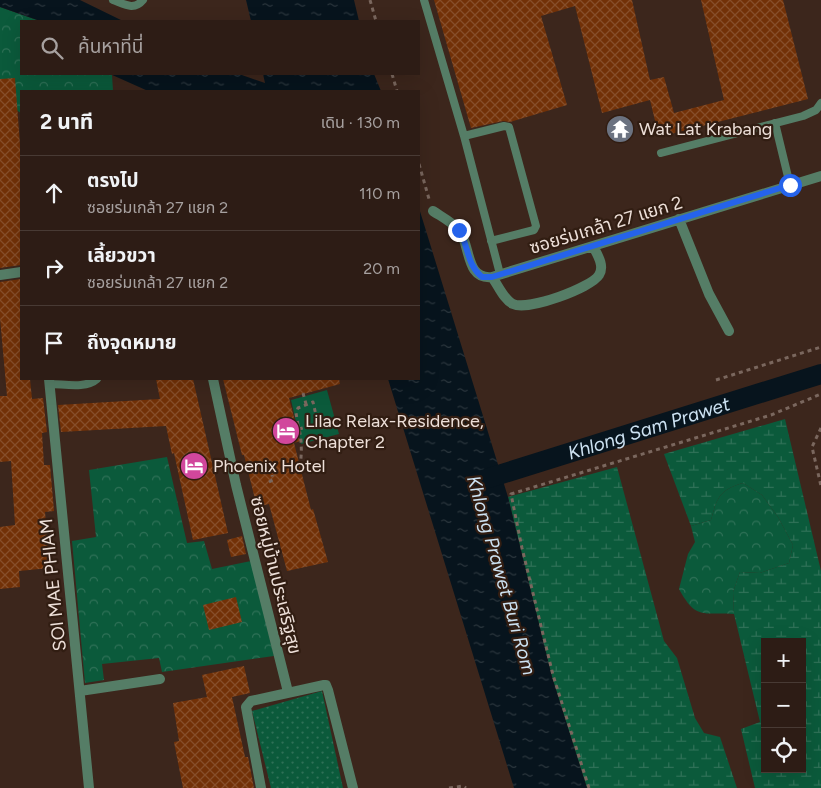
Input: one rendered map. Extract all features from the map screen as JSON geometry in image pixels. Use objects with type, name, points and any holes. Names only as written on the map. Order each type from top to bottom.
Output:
[{"type":"street","name":"ซอยร่มเกล้า 27 แยก 2","points":[[496,276],[821,176]]},
{"type":"street","points":[[433,212],[453,224],[459,230],[471,265],[484,278],[496,276],[506,298],[513,304],[524,306],[537,304],[564,295],[594,281],[600,274],[601,264],[593,246]]},
{"type":"street","points":[[679,219],[709,294],[728,331]]},
{"type":"street","points":[[0,274],[20,272]]},
{"type":"street","name":"ซอยหมู่บ้านประเสริฐสุข","points":[[213,380],[236,485],[288,692]]},
{"type":"street","name":"SOI MAE PHIAM","points":[[50,381],[89,788]]},
{"type":"street","points":[[80,690],[160,679]]},
{"type":"street","points":[[261,788],[246,708],[251,701],[326,685],[353,788]]},
{"type":"lane","points":[[113,0],[131,7],[139,5],[143,0]]},
{"type":"lane","points":[[424,0],[464,136],[491,241],[496,276]]},
{"type":"lane","points":[[661,153],[803,116],[816,110],[821,103]]},
{"type":"lane","points":[[775,123],[790,185]]},
{"type":"lane","points":[[464,136],[504,126],[509,127],[536,226],[534,230],[491,241]]},
{"type":"lane","points":[[50,381],[83,385],[96,380]]},
{"type":"path","points":[[370,0],[376,20]]},
{"type":"path","points":[[392,75],[397,90]]},
{"type":"path","points":[[420,167],[433,212]]},
{"type":"path","points":[[716,380],[821,348]]},
{"type":"path","points":[[303,393],[306,404]]},
{"type":"path","points":[[589,788],[554,675],[522,548],[511,494],[771,415],[821,394]]},
{"type":"path","points":[[293,470],[300,467],[302,444],[298,426],[296,413],[298,408],[313,402],[318,424],[298,426]]},
{"type":"path","points":[[821,428],[812,447],[821,486]]},
{"type":"path","points":[[269,482],[273,480],[272,475]]},
{"type":"path","points":[[449,788],[463,786],[466,788]]},
{"type":"green space","points":[[0,7],[37,20],[20,20],[20,75],[112,75],[113,90],[20,90],[20,112],[0,100]]},
{"type":"green space","points":[[327,390],[339,434],[301,444],[291,400]]},
{"type":"green space","points":[[785,419],[821,571],[821,788],[755,788],[741,729],[760,722],[734,614],[733,592],[740,572],[760,573],[789,563],[793,545],[778,517],[762,495],[743,483],[729,489],[720,496],[711,520],[691,526],[664,454]]},
{"type":"green space","points":[[167,457],[187,543],[204,541],[212,569],[251,561],[274,656],[162,672],[159,658],[102,664],[104,680],[85,683],[72,541],[96,537],[89,470]]},
{"type":"green space","points":[[617,467],[664,641],[677,658],[695,718],[704,733],[720,737],[737,788],[587,788],[552,677],[508,497]]},
{"type":"green space","points":[[743,483],[762,495],[778,517],[793,545],[789,563],[760,573],[740,572],[733,592],[734,614],[707,613],[695,610],[690,606],[679,589],[688,554],[695,542],[691,526],[711,520],[720,496],[729,489]]},
{"type":"green space","points":[[322,691],[343,788],[271,788],[252,711]]},
{"type":"water","points":[[0,0],[80,0],[121,20],[37,20],[0,7]]},
{"type":"water","points":[[246,0],[354,0],[359,20],[251,20]]},
{"type":"water","points":[[112,75],[242,75],[265,83],[263,75],[374,75],[381,90],[146,90]]},
{"type":"water","name":"Khlong Prawet Buri Rom","points":[[420,211],[508,497],[552,677],[587,788],[514,788],[388,380],[420,380]]},
{"type":"building","points":[[434,0],[632,0],[650,80],[664,77],[674,113],[724,100],[701,0],[783,0],[808,99],[659,137],[650,100],[602,113],[575,6],[541,16],[567,105],[510,122],[503,121],[471,128]]},
{"type":"building","points":[[15,78],[20,145],[20,265],[0,268],[0,79]]},
{"type":"building","points":[[20,279],[20,380],[30,380],[32,399],[43,398],[47,432],[42,433],[44,465],[50,465],[54,511],[45,512],[50,568],[19,571],[20,587],[0,589],[0,527],[15,525],[11,461],[0,462],[0,396],[7,396],[0,318],[0,282]]},
{"type":"building","points":[[156,380],[193,380],[228,533],[193,540],[174,453],[172,454],[166,426],[61,432],[58,405],[160,399]]},
{"type":"building","points":[[223,380],[339,380],[340,384],[289,398],[300,441],[294,443],[311,510],[313,509],[328,562],[287,571],[269,504],[257,507],[244,455],[242,455]]},
{"type":"building","points":[[242,536],[246,554],[231,557],[227,540]]},
{"type":"building","points":[[236,597],[242,622],[209,630],[203,605]]},
{"type":"building","points":[[244,666],[250,693],[232,697],[254,788],[183,788],[174,742],[179,741],[173,703],[207,697],[202,675]]},
{"type":"waterway","name":"Khlong Sam Prawet","points":[[476,482],[821,374]]},
{"type":"place","name":"Wat Lat Krabang","points":[[620,129]]},
{"type":"place","name":"Lilac Relax-Residence, Chapter 2","points":[[286,431]]},
{"type":"place","name":"Phoenix Hotel","points":[[194,466]]},
{"type":"route","points":[[459,230],[471,265],[480,276],[484,278],[492,277],[790,185]]}]
